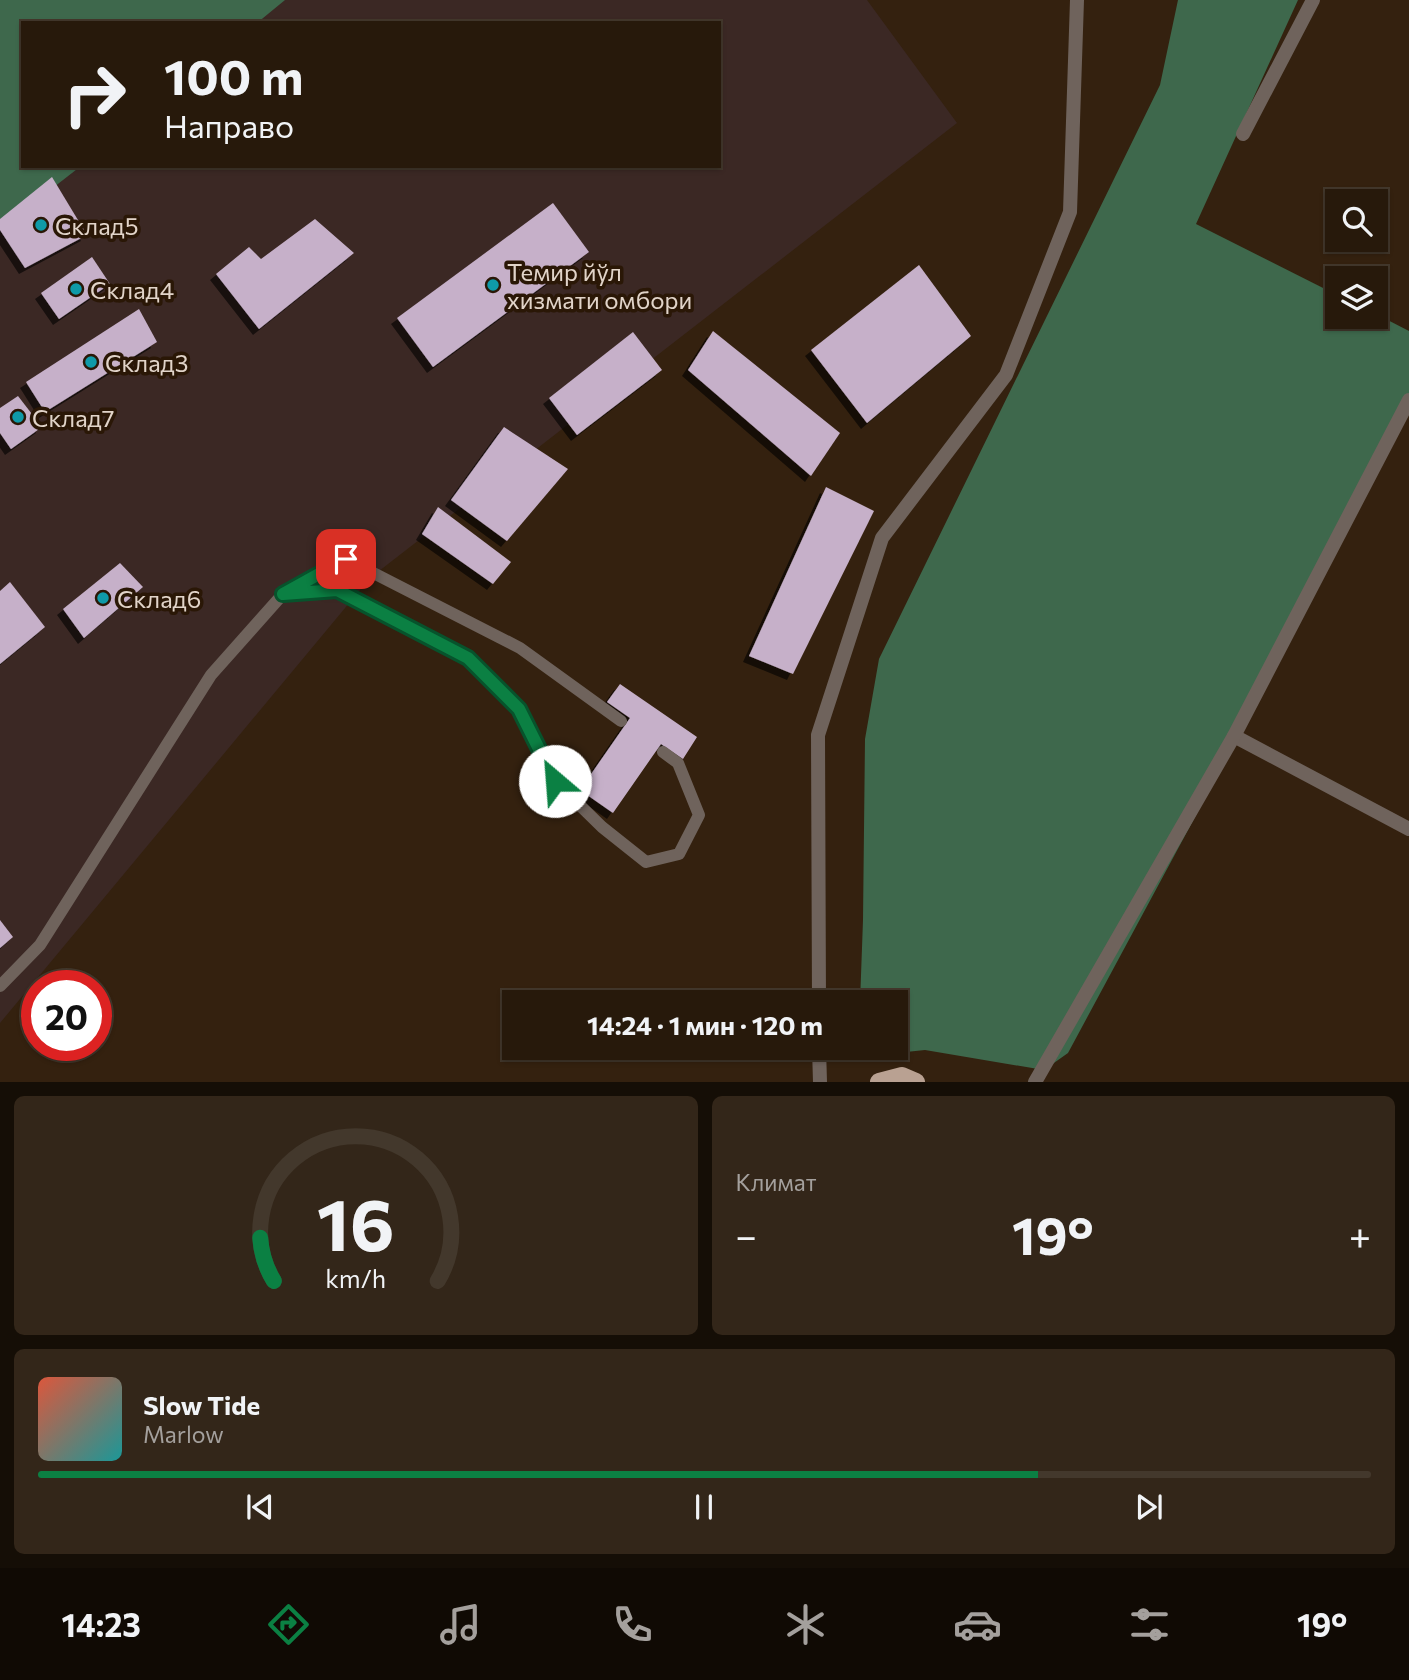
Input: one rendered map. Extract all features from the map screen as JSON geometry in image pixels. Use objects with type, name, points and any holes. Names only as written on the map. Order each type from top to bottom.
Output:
[{"type":"main road","points":[[878,1082],[902,1076],[916,1082]]},
{"type":"street","points":[[819,990],[818,735],[882,538],[1006,376],[1070,212],[1077,0]]},
{"type":"street","points":[[1243,134],[1313,0]]},
{"type":"street","points":[[1035,1082],[1234,736],[1409,400]]},
{"type":"street","points":[[1234,736],[1409,829]]},
{"type":"street","points":[[819,1060],[820,1082]]},
{"type":"lane","points":[[0,986],[40,945],[211,675],[283,594],[346,559],[520,648],[621,722]]},
{"type":"lane","points":[[283,594],[337,590],[468,658],[519,709],[555,781],[602,827],[646,862],[679,854],[699,815],[678,763],[663,752]]},
{"type":"shaded area","points":[[0,0],[867,0],[957,123],[370,578],[44,970],[21,970],[21,998],[0,1023]]},
{"type":"green space","points":[[0,0],[285,0],[259,21],[21,21],[21,168],[78,168],[0,229]]},
{"type":"green space","points":[[1178,0],[1298,0],[1196,224],[1325,289],[1325,329],[1388,329],[1388,320],[1409,331],[1409,408],[1244,726],[1068,1053],[1044,1070],[925,1050],[908,1052],[908,990],[860,990],[865,739],[879,659],[1160,85]]},
{"type":"building","name":"Склад5","points":[[52,177],[87,235],[25,268],[0,230],[0,219]]},
{"type":"building","name":"Темир йўл хизмати омбори","points":[[553,203],[589,252],[433,367],[397,318]]},
{"type":"building","points":[[315,219],[354,253],[259,329],[216,274],[249,247],[261,259]]},
{"type":"building","name":"Склад4","points":[[92,257],[110,284],[59,319],[41,293]]},
{"type":"building","points":[[919,265],[971,336],[867,423],[811,350]]},
{"type":"building","name":"Склад3","points":[[139,309],[157,342],[45,412],[26,382]]},
{"type":"building","points":[[713,331],[840,433],[811,476],[688,370]]},
{"type":"building","points":[[633,332],[662,370],[577,435],[549,398]]},
{"type":"building","name":"Склад7","points":[[18,396],[42,427],[11,449],[0,433],[0,408]]},
{"type":"building","points":[[504,427],[568,469],[507,541],[451,500]]},
{"type":"building","points":[[826,487],[874,511],[793,674],[749,656]]},
{"type":"building","points":[[438,507],[511,562],[493,584],[422,534]]},
{"type":"building","name":"Склад6","points":[[120,563],[143,587],[84,638],[63,609]]},
{"type":"building","points":[[10,582],[45,627],[0,664],[0,591]]},
{"type":"building","points":[[620,684],[697,737],[683,759],[661,744],[613,813],[580,790],[630,718],[607,702]]},
{"type":"building","points":[[0,920],[13,937],[0,948]]},
{"type":"place","name":"Склад5","points":[[41,225]]},
{"type":"place","name":"Темир йўл хизмати омбори","points":[[493,285]]},
{"type":"place","name":"Склад4","points":[[76,289]]},
{"type":"place","name":"Склад3","points":[[91,362]]},
{"type":"place","name":"Склад7","points":[[18,417]]},
{"type":"place","name":"Склад6","points":[[103,598]]},
{"type":"route","points":[[346,559],[283,594],[337,590],[468,658],[519,709],[555,781]]}]
